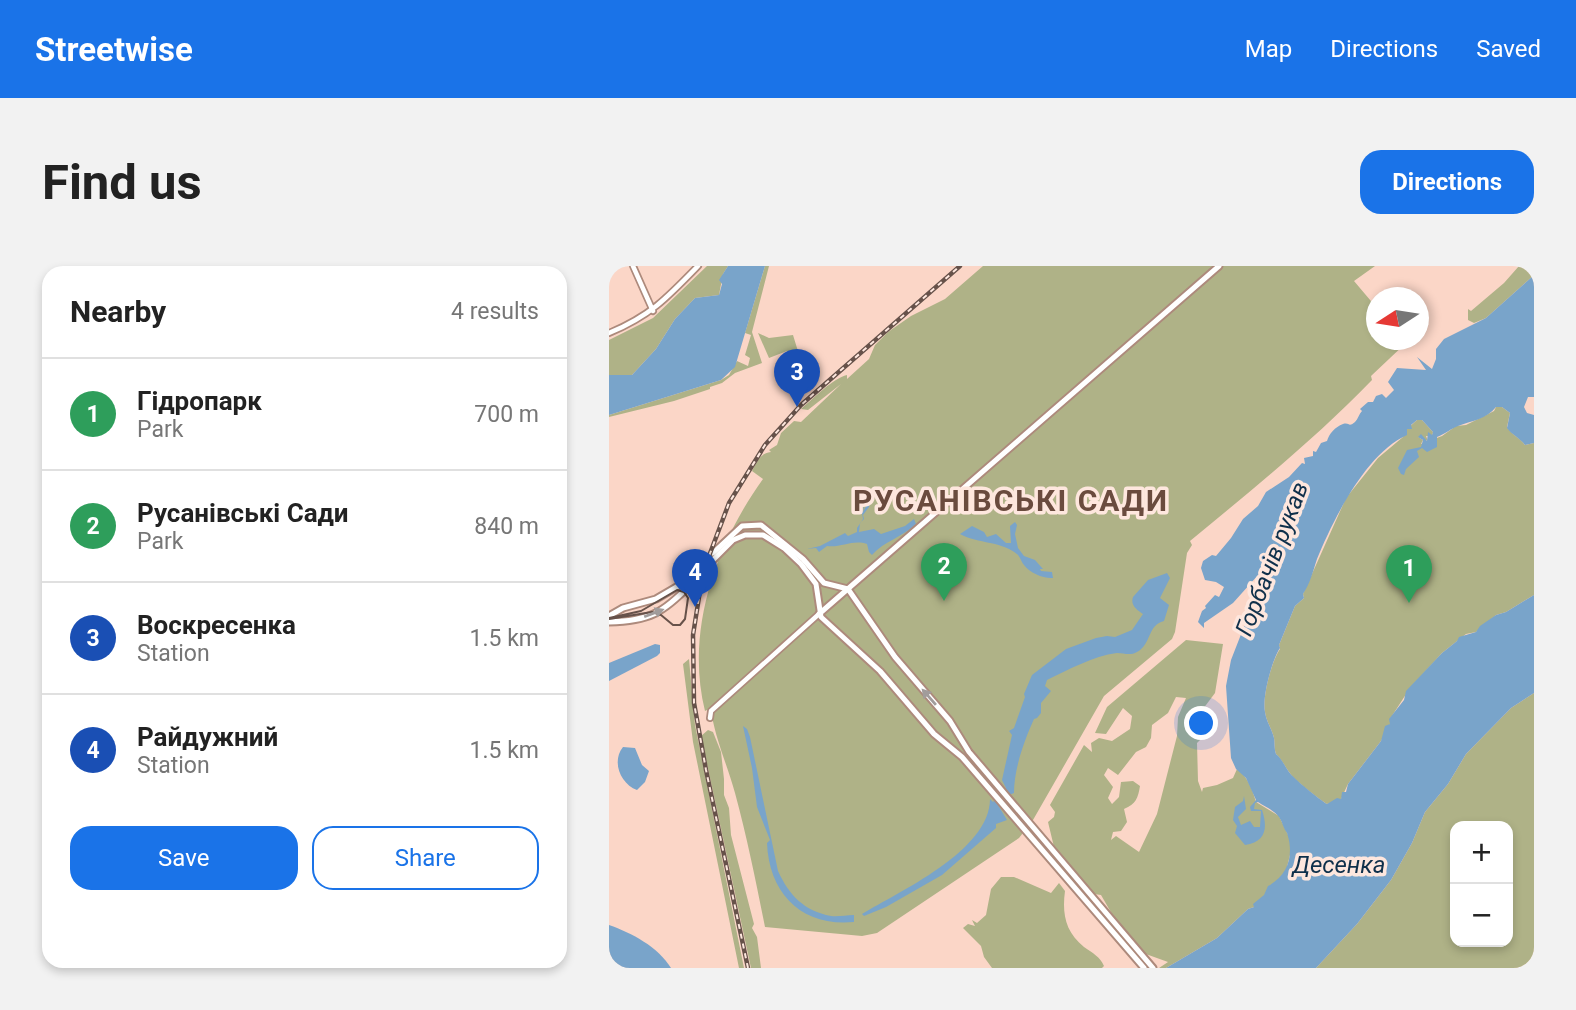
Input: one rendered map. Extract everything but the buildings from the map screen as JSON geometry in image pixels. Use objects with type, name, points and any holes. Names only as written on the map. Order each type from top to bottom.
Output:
[{"type":"main road","points":[[819,614],[1219,266]]},
{"type":"main road","points":[[713,553],[742,527],[761,525],[803,559],[824,583],[848,589],[895,657],[950,721],[969,752],[1153,968]]},
{"type":"main road","points":[[711,562],[726,545],[739,537],[752,534],[763,535],[784,548],[817,584],[819,614],[880,670],[935,734],[962,757],[1144,968]]},
{"type":"main road","points":[[609,616],[623,608],[656,599],[692,578]]},
{"type":"main road","points":[[609,622],[636,619],[659,612],[690,585]]},
{"type":"main road","points":[[819,596],[824,589],[834,586]]},
{"type":"street","points":[[633,266],[653,311]]},
{"type":"street","points":[[609,333],[653,311],[698,266]]},
{"type":"street","points":[[710,718],[711,711],[819,614]]},
{"type":"green space","points":[[707,266],[728,266],[723,274],[719,295],[695,298],[675,319],[656,349],[632,375],[609,375],[609,340],[653,318]]},
{"type":"green space","points":[[765,266],[769,266],[752,332],[762,363],[735,373],[710,389],[609,417],[721,380],[729,375],[737,361],[748,366],[750,358],[745,355],[751,335],[745,333]]},
{"type":"green space","name":"РУСАНІВСЬКІ САДИ","points":[[983,266],[1375,266],[1354,281],[1366,295],[1366,350],[1399,350],[1328,423],[1190,541],[1192,545],[1187,553],[1172,639],[1104,696],[1033,820],[1019,838],[877,933],[862,936],[765,927],[735,793],[711,708],[705,711],[700,681],[699,650],[709,589],[731,531],[763,479],[752,471],[761,456],[771,452],[769,450],[777,445],[781,433],[794,421],[801,422],[841,384],[808,410],[801,409],[823,389],[841,377],[847,375],[847,379],[869,359],[875,345],[888,332],[911,316],[945,299]]},
{"type":"green space","points":[[1519,266],[1534,266],[1534,275],[1486,318],[1474,323],[1468,320],[1468,309],[1471,311],[1504,283]]},
{"type":"green space","points":[[758,333],[769,338],[793,335],[801,361],[796,361],[787,351],[769,358]]},
{"type":"green space","points":[[1496,407],[1502,407],[1510,413],[1507,427],[1511,432],[1525,445],[1534,443],[1534,595],[1496,615],[1476,632],[1466,634],[1442,653],[1410,688],[1390,719],[1381,741],[1348,784],[1341,799],[1327,804],[1296,780],[1276,754],[1274,738],[1265,712],[1266,688],[1271,670],[1295,606],[1304,598],[1303,594],[1346,498],[1378,458],[1403,437],[1407,429],[1417,420],[1422,420],[1433,432],[1432,436],[1426,436],[1428,441],[1418,437],[1423,440],[1421,444],[1442,436],[1456,426],[1466,425],[1494,411]]},
{"type":"green space","points":[[1186,640],[1223,644],[1215,693],[1203,709],[1215,725],[1197,743],[1198,781],[1202,792],[1203,788],[1233,778],[1237,769],[1247,779],[1256,802],[1279,816],[1290,839],[1286,871],[1254,907],[1248,909],[1217,938],[1166,968],[1159,968],[1168,962],[1143,953],[1112,914],[1101,895],[1094,894],[1054,847],[1048,822],[1055,812],[1050,805],[1084,745],[1092,752],[1091,743],[1099,738],[1112,741],[1130,729],[1132,716],[1123,708],[1106,734],[1095,733],[1107,707]],"holes":[[[1176,697],[1186,698],[1178,717],[1177,736],[1157,814],[1139,852],[1116,836],[1111,840],[1113,832],[1121,831],[1127,822],[1124,809],[1136,800],[1140,786],[1133,781],[1121,782],[1119,797],[1112,804],[1108,798],[1113,787],[1104,775],[1108,768],[1118,775],[1136,752],[1146,747],[1151,738],[1152,725],[1168,713]]]},
{"type":"green space","points":[[689,659],[695,725],[744,968],[739,968],[693,742],[683,664]]},
{"type":"green space","points":[[1534,693],[1534,968],[1316,968],[1357,924],[1391,880],[1412,843],[1425,812],[1448,784],[1466,754],[1511,708]]},
{"type":"green space","points":[[708,730],[713,732],[721,752],[724,795],[729,808],[731,835],[754,924],[752,928],[757,937],[761,968],[751,968],[701,736]]},
{"type":"green space","points":[[1001,877],[1014,877],[1051,893],[1059,883],[1065,891],[1064,907],[1069,928],[1078,941],[1104,966],[992,968],[984,957],[981,946],[963,928],[968,924],[975,926],[972,920],[977,923],[986,915],[991,889]]},
{"type":"water","points":[[728,266],[765,266],[735,367],[721,380],[609,415],[609,375],[632,375],[656,349],[675,319],[695,298],[719,295],[722,284],[719,280]]},
{"type":"water","points":[[1534,275],[1534,397],[1528,397],[1524,407],[1527,413],[1534,415],[1534,443],[1525,445],[1511,433],[1507,428],[1510,413],[1502,407],[1496,407],[1483,417],[1437,437],[1437,447],[1427,452],[1422,448],[1417,451],[1419,457],[1406,469],[1404,475],[1398,468],[1407,450],[1421,447],[1423,440],[1418,437],[1421,434],[1427,441],[1428,432],[1432,435],[1433,432],[1422,420],[1417,420],[1411,425],[1412,429],[1407,429],[1407,435],[1378,456],[1342,507],[1317,559],[1303,594],[1304,598],[1295,606],[1271,670],[1264,705],[1276,754],[1292,775],[1327,804],[1337,798],[1341,799],[1342,792],[1346,792],[1348,784],[1381,741],[1385,726],[1390,724],[1389,719],[1404,700],[1406,691],[1442,653],[1459,637],[1476,632],[1496,615],[1534,595],[1534,693],[1511,708],[1466,754],[1448,784],[1425,812],[1412,843],[1391,880],[1357,924],[1316,968],[1166,968],[1217,938],[1248,909],[1254,907],[1253,904],[1264,895],[1268,886],[1281,876],[1290,856],[1287,833],[1272,810],[1255,803],[1254,809],[1262,810],[1264,833],[1257,841],[1245,845],[1235,833],[1237,826],[1233,820],[1235,807],[1243,801],[1244,796],[1246,809],[1238,817],[1241,825],[1250,821],[1254,827],[1260,827],[1261,811],[1251,811],[1250,807],[1256,800],[1246,778],[1236,769],[1231,758],[1226,686],[1231,660],[1262,587],[1264,574],[1259,574],[1233,603],[1204,623],[1204,628],[1198,622],[1202,611],[1215,595],[1219,597],[1224,587],[1205,580],[1201,568],[1203,561],[1212,555],[1216,556],[1243,519],[1258,506],[1266,492],[1289,477],[1302,463],[1305,464],[1304,458],[1313,456],[1313,451],[1316,452],[1321,443],[1327,441],[1335,429],[1355,422],[1362,411],[1360,409],[1368,402],[1373,402],[1376,396],[1382,394],[1386,398],[1394,390],[1388,382],[1397,368],[1426,370],[1417,357],[1432,369],[1436,349],[1444,339],[1486,318]]},
{"type":"water","points":[[866,487],[863,512],[872,494],[869,507],[863,515],[864,519],[861,522]]},
{"type":"water","points":[[914,519],[916,524],[872,555],[867,544],[862,543],[827,546],[819,552],[816,548],[807,549],[820,546],[845,533],[848,536],[857,532],[860,524],[859,532],[874,529],[881,534],[905,526]]},
{"type":"water","points":[[1015,522],[1018,548],[1024,556],[1035,560],[1043,569],[1040,569],[1041,571],[1052,572],[1053,578],[1033,573],[1012,550],[960,534],[972,526],[984,532],[987,537],[996,534],[1006,543],[1011,543],[1010,526]]},
{"type":"water","points":[[1167,573],[1170,578],[1160,598],[1169,605],[1164,621],[1155,626],[1142,649],[1132,654],[1117,653],[1099,657],[1047,680],[1045,686],[1051,691],[1041,703],[1041,713],[1034,719],[1023,746],[1014,793],[998,805],[1007,820],[996,824],[996,828],[942,875],[886,907],[864,916],[862,914],[939,868],[975,836],[986,818],[990,799],[993,802],[1006,788],[1002,780],[1012,735],[1009,731],[1014,728],[1032,675],[1066,649],[1096,638],[1115,637],[1132,630],[1143,614],[1133,605],[1133,597],[1148,580]]},
{"type":"water","points":[[655,644],[660,645],[660,653],[657,656],[609,681],[609,663]]},
{"type":"water","points":[[743,726],[750,737],[782,880],[805,906],[831,916],[854,915],[854,922],[835,922],[804,913],[792,904],[774,878],[767,843],[770,840],[757,807]]},
{"type":"water","points":[[623,747],[635,748],[642,765],[649,771],[645,782],[637,790],[626,783],[619,772],[618,759]]},
{"type":"water","points":[[609,925],[644,942],[666,960],[671,968],[609,968]]},
{"type":"tunnel","points":[[692,578],[713,553]]},
{"type":"tram line","points":[[609,618],[641,611],[677,590],[684,592],[688,598],[685,619],[680,625],[673,625],[661,615],[652,612],[609,619]]},
{"type":"railway","points":[[748,968],[694,703],[693,635],[703,572],[729,503],[765,445],[801,405],[960,266]]},
{"type":"place","name":"Воскресенка","points":[[797,407]]},
{"type":"place","name":"Русанівські Сади","points":[[944,601]]},
{"type":"place","name":"Гідропарк","points":[[1409,603]]},
{"type":"place","name":"Райдужний","points":[[695,607]]},
{"type":"district","name":"РУСАНІВСЬКІ САДИ","points":[[1011,500]]},
{"type":"water label","name":"Горбачів рукав","points":[[1272,559]]},
{"type":"water label","name":"Десенка","points":[[1339,865]]}]
